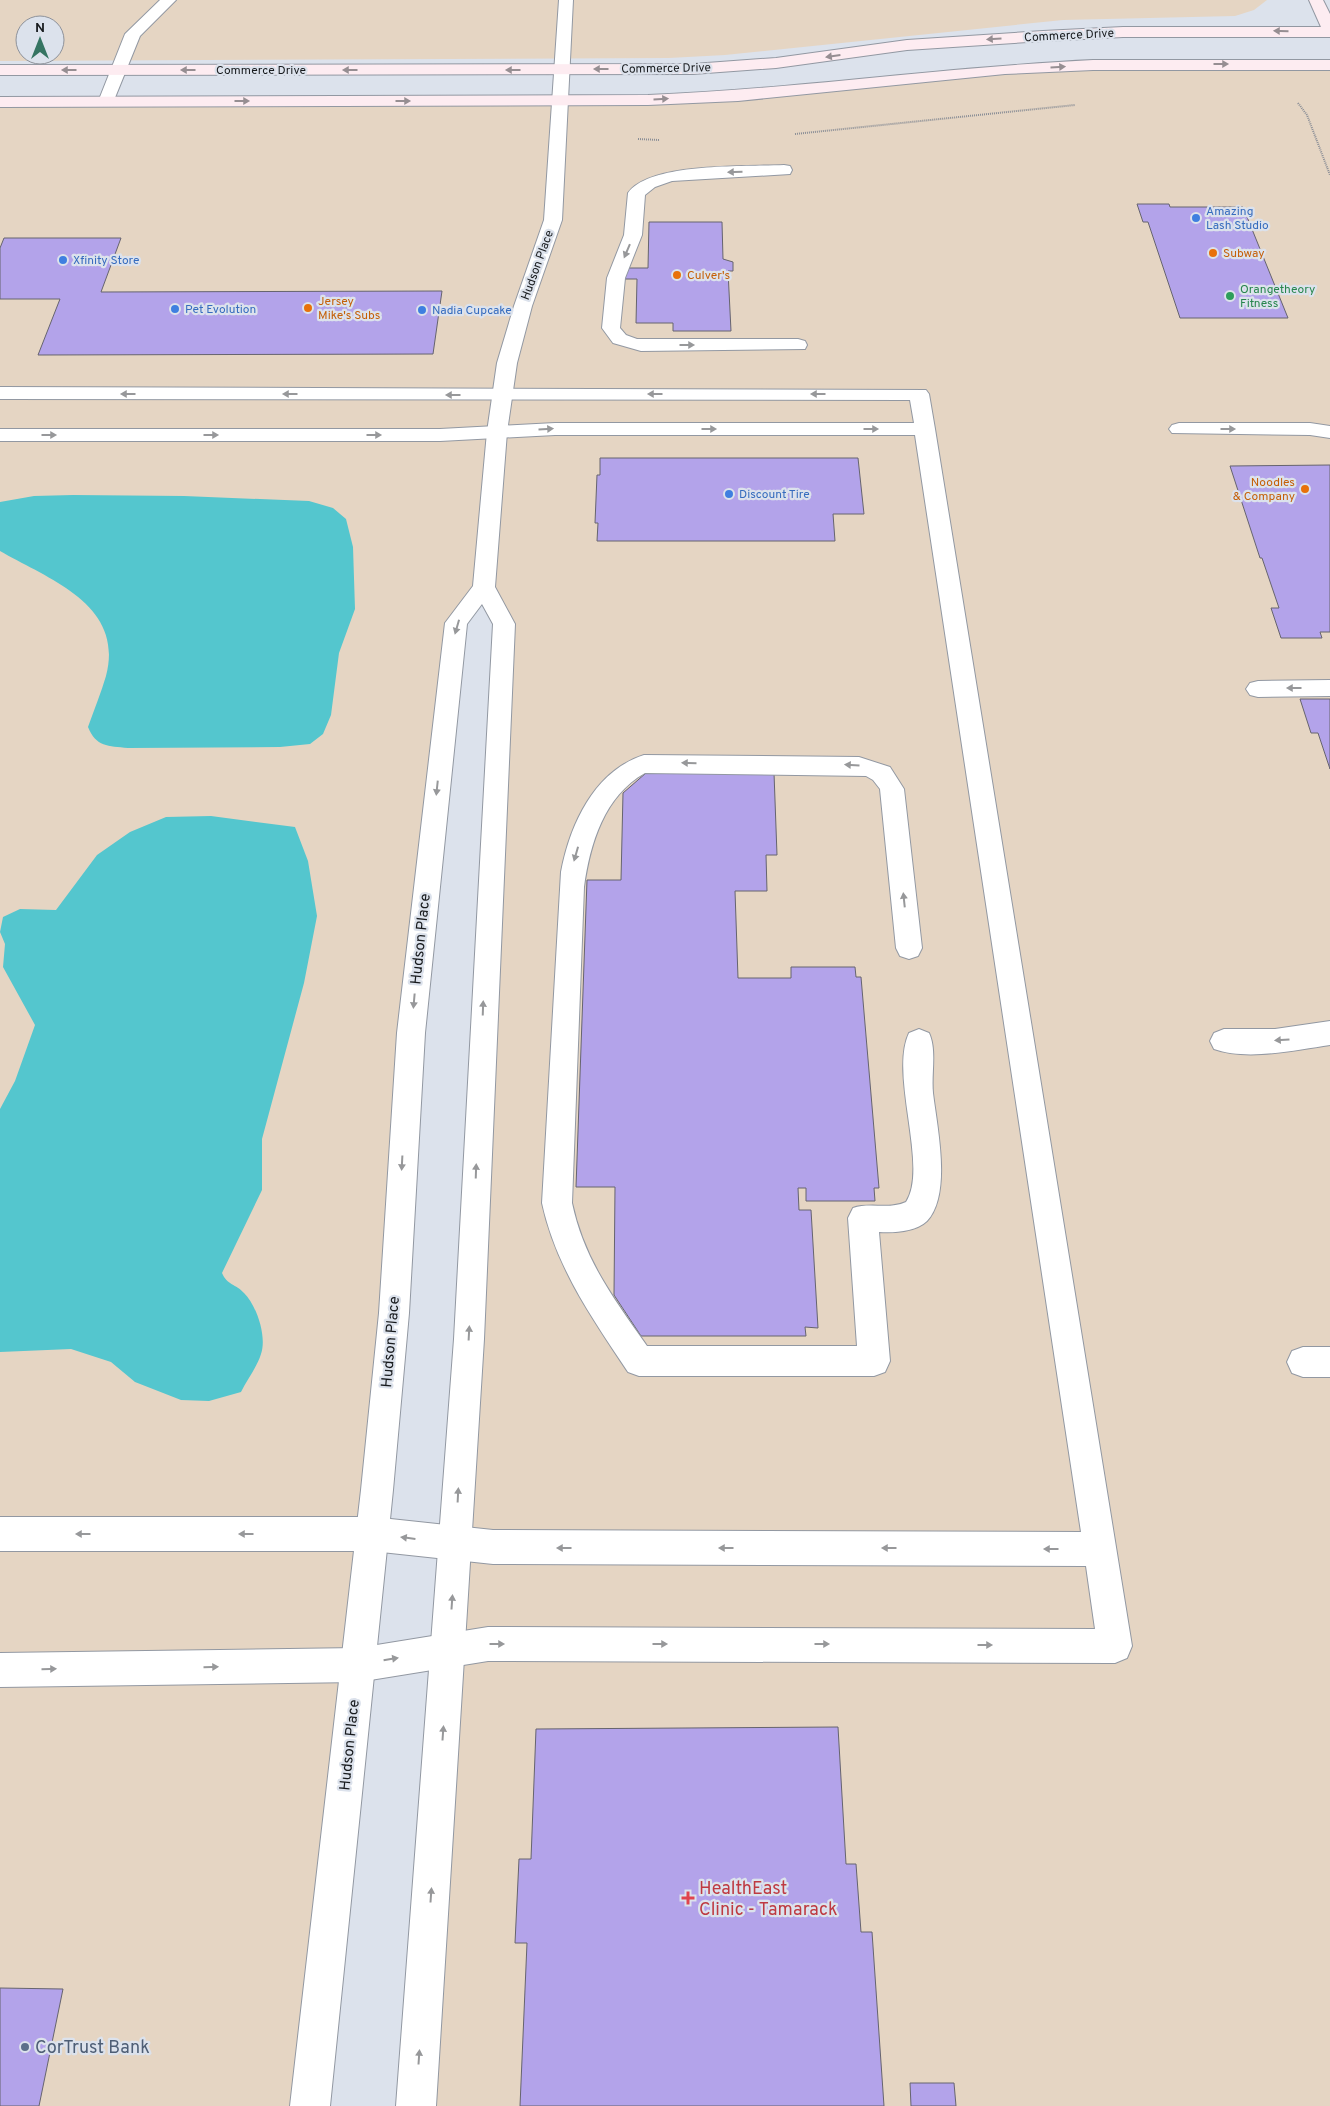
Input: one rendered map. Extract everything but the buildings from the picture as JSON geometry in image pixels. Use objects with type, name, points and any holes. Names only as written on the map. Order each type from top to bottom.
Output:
[{"type":"street","points":[[106,102],[133,34],[169,0]]},
{"type":"street","name":"Hudson Place","points":[[310,2106],[394,1313],[410,1042],[456,623],[484,587],[502,394],[514,332],[553,220],[557,180],[566,0]]},
{"type":"street","points":[[1316,0],[1330,31]]},
{"type":"street","name":"Commerce Drive","points":[[0,70],[693,69],[776,63],[907,45],[1043,36],[1133,32],[1330,31]]},
{"type":"street","points":[[0,102],[560,100],[738,96],[950,74],[1035,68],[1192,64],[1330,65]]},
{"type":"street","points":[[784,170],[679,175],[654,180],[640,189],[636,199],[634,235],[616,278],[611,328],[613,333],[624,342],[642,345],[798,345]]},
{"type":"street","points":[[0,393],[919,394],[1115,1646],[488,1644],[358,1665],[0,1670]]},
{"type":"street","points":[[0,435],[440,435],[555,429],[925,429]]},
{"type":"street","points":[[1179,429],[1310,429],[1330,432]]},
{"type":"street","points":[[416,2106],[449,1650],[470,1318],[490,845],[504,624],[484,587]]},
{"type":"street","points":[[1258,689],[1330,688]]},
{"type":"street","points":[[909,948],[892,789],[888,779],[874,768],[853,764],[644,764],[633,768],[597,806],[576,852],[570,887],[557,1203],[565,1240],[582,1276],[639,1361],[874,1361],[863,1218],[909,1216],[919,1209],[925,1198],[927,1176],[918,1078],[920,1041]]},
{"type":"street","points":[[1224,1041],[1295,1039],[1330,1033]]},
{"type":"street","points":[[0,1534],[372,1534],[494,1547],[1100,1549]]},
{"type":"path","points":[[1298,102],[1307,115],[1330,175]]},
{"type":"path","points":[[789,134],[1078,105]]},
{"type":"path","points":[[633,139],[666,140]]},
{"type":"shaded area","points":[[0,0],[1267,0],[1254,10],[1235,16],[1063,20],[725,55],[669,58],[65,61],[65,15],[15,15],[15,61],[0,61]]},
{"type":"shaded area","points":[[1330,65],[1330,2106],[416,2106],[504,624],[484,587],[456,623],[310,2106],[0,2106],[0,102],[648,100],[1005,69]]},
{"type":"water","points":[[34,496],[184,496],[309,501],[333,508],[346,519],[353,547],[355,609],[339,653],[331,715],[323,734],[310,744],[280,747],[128,748],[109,746],[99,742],[91,734],[88,727],[106,676],[109,651],[104,630],[93,612],[78,597],[60,584],[0,551],[0,502]]},
{"type":"water","points":[[211,816],[295,827],[308,861],[317,916],[304,983],[262,1139],[262,1190],[222,1273],[226,1280],[244,1293],[253,1306],[260,1322],[263,1347],[259,1359],[241,1392],[209,1401],[181,1400],[135,1382],[111,1362],[71,1349],[0,1352],[0,1109],[15,1081],[35,1025],[3,967],[5,944],[0,932],[3,917],[20,909],[56,910],[97,855],[130,832],[166,817]]},
{"type":"place","name":"Amazing Lash Studio","points":[[1196,218]]},
{"type":"place","name":"Subway","points":[[1213,253]]},
{"type":"place","name":"Xfinity Store","points":[[63,260]]},
{"type":"place","name":"Culver's","points":[[677,275]]},
{"type":"place","name":"Orangetheory Fitness","points":[[1230,296]]},
{"type":"place","name":"Jersey Mike's Subs","points":[[308,308]]},
{"type":"place","name":"Pet Evolution","points":[[175,309]]},
{"type":"place","name":"Nadia Cupcake","points":[[422,310]]},
{"type":"place","name":"Noodles & Company","points":[[1305,489]]},
{"type":"place","name":"Discount Tire","points":[[729,494]]},
{"type":"place","name":"HealthEast Clinic - Tamarack","points":[[688,1898]]},
{"type":"place","name":"CorTrust Bank","points":[[25,2047]]}]
